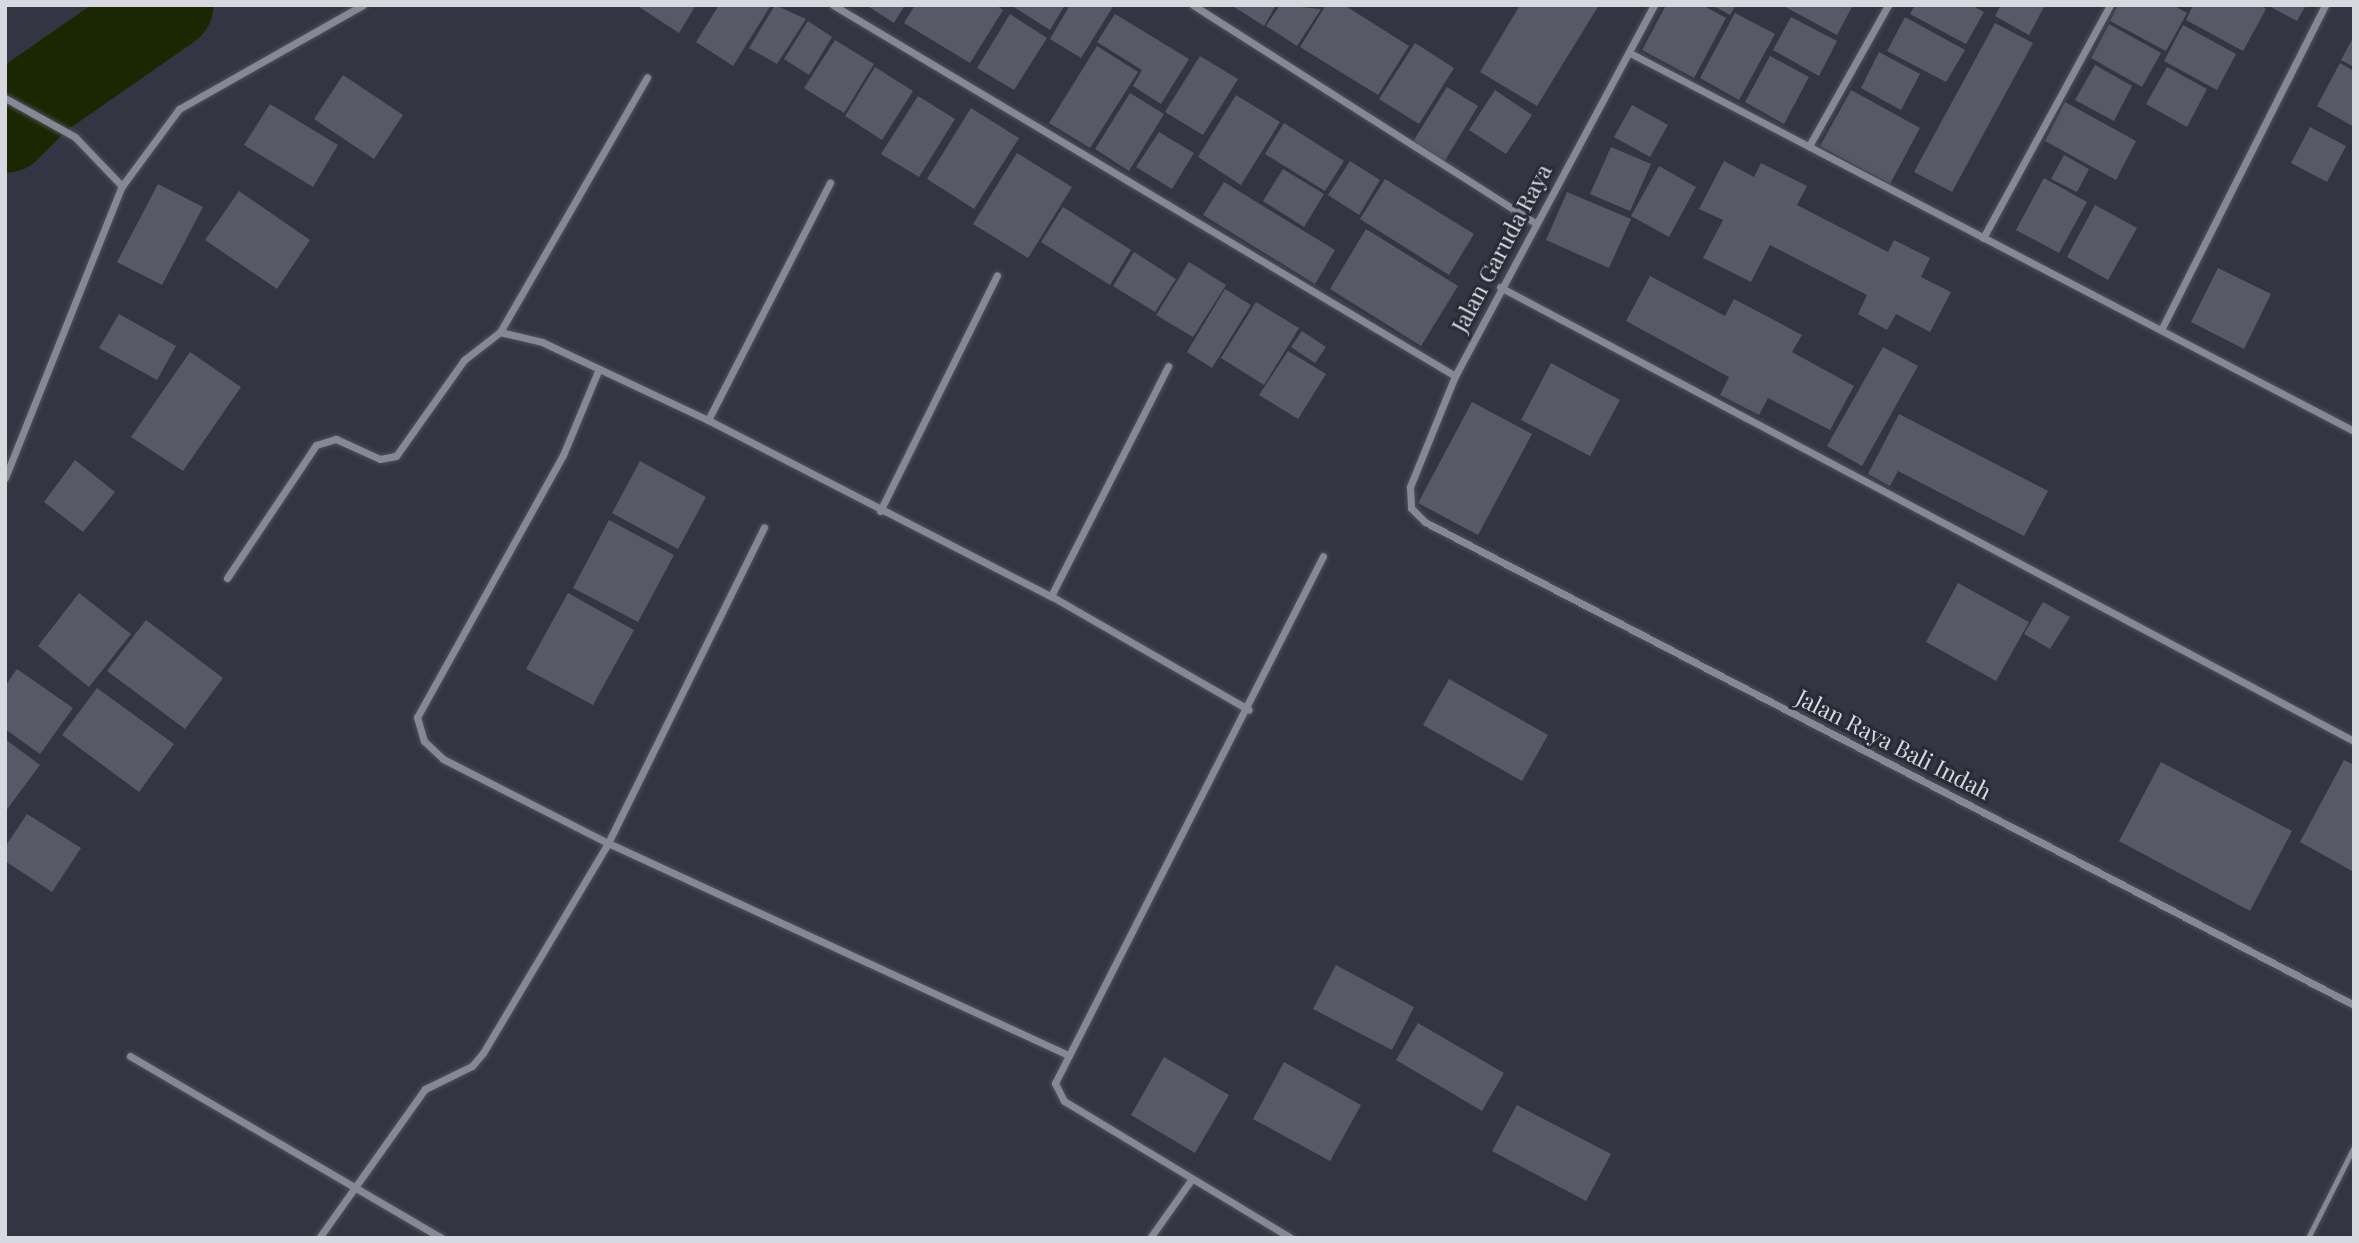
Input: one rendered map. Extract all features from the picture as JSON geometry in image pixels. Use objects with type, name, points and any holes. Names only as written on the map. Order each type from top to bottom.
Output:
[{"type":"street","points":[[5,478],[122,186],[179,109],[363,5]]},
{"type":"street","points":[[833,5],[1455,376]]},
{"type":"street","points":[[1193,5],[1535,223]]},
{"type":"street","name":"Jalan Garuda Raya","points":[[1418,517],[1410,487],[1455,376],[1500,287],[1654,5]]},
{"type":"street","points":[[1809,146],[1888,5]]},
{"type":"street","points":[[1983,238],[2110,5]]},
{"type":"street","points":[[2162,328],[2325,5]]},
{"type":"street","points":[[1630,53],[1983,238],[2162,328],[2354,431]]},
{"type":"street","points":[[227,578],[316,445],[336,439],[380,459],[396,456],[464,360],[500,332],[646,77]]},
{"type":"street","points":[[5,98],[75,137],[122,186]]},
{"type":"street","points":[[708,420],[830,183]]},
{"type":"street","points":[[880,511],[997,275]]},
{"type":"street","points":[[1500,287],[2354,741]]},
{"type":"street","points":[[500,332],[542,342],[598,371],[708,420],[880,511],[1051,596],[1249,710]]},
{"type":"street","points":[[1051,596],[1168,366]]},
{"type":"street","points":[[598,371],[563,455],[417,717],[424,741],[443,759],[608,843],[1066,1054]]},
{"type":"street","name":"Jalan Raya Bali Indah","points":[[1418,517],[2354,1004]]},
{"type":"street","points":[[319,1238],[353,1183],[425,1089],[472,1066],[483,1053],[608,843],[764,528]]},
{"type":"street","points":[[1291,1238],[1064,1101],[1055,1083],[1066,1054],[1249,710],[1324,556]]},
{"type":"street","points":[[130,1056],[353,1183],[442,1238]]},
{"type":"street","points":[[1150,1238],[1191,1180]]},
{"type":"lane","points":[[2308,1238],[2354,1147]]},
{"type":"building","points":[[636,5],[696,5],[679,33]]},
{"type":"building","points":[[719,5],[771,5],[733,66],[696,42]]},
{"type":"building","points":[[775,5],[806,19],[777,64],[749,48]]},
{"type":"building","points":[[866,5],[905,5],[894,23]]},
{"type":"building","points":[[915,5],[996,5],[1003,10],[970,63],[904,23]]},
{"type":"building","points":[[1011,5],[1065,5],[1050,30]]},
{"type":"building","points":[[1070,5],[1114,5],[1081,58],[1050,39]]},
{"type":"building","points":[[1231,5],[1276,5],[1264,26]]},
{"type":"building","points":[[1280,5],[1321,9],[1297,46],[1266,26]]},
{"type":"building","points":[[1326,5],[1344,5],[1409,46],[1378,95],[1300,47]]},
{"type":"building","points":[[1520,5],[1599,5],[1537,106],[1480,72]]},
{"type":"building","points":[[1666,5],[1702,5],[1726,18],[1694,78],[1642,50]]},
{"type":"building","points":[[1712,5],[1736,5],[1730,15]]},
{"type":"building","points":[[1782,5],[1853,5],[1837,35]]},
{"type":"building","points":[[1915,5],[1971,5],[1984,12],[1966,44],[1910,14]]},
{"type":"building","points":[[2001,5],[2045,5],[2029,35],[1995,16]]},
{"type":"building","points":[[2118,5],[2173,5],[2187,13],[2166,51],[2110,21]]},
{"type":"building","points":[[2193,5],[2260,5],[2266,9],[2243,51],[2186,20]]},
{"type":"building","points":[[2267,5],[2306,5],[2297,21]]},
{"type":"building","points":[[1735,13],[1775,34],[1739,100],[1700,78]]},
{"type":"building","points":[[1010,14],[1047,38],[1014,90],[977,68]]},
{"type":"building","points":[[1115,14],[1189,59],[1161,104],[1133,86],[1142,70],[1097,42]]},
{"type":"building","points":[[1791,17],[1837,41],[1819,76],[1773,50]]},
{"type":"building","points":[[1905,17],[1965,50],[1946,82],[1887,51]]},
{"type":"building","points":[[808,21],[832,37],[809,75],[784,59]]},
{"type":"building","points":[[1995,23],[2033,43],[1952,192],[1914,172]]},
{"type":"building","points":[[2109,24],[2161,53],[2142,87],[2091,58]]},
{"type":"building","points":[[2183,25],[2236,54],[2217,90],[2164,61]]},
{"type":"building","points":[[2354,36],[2354,67],[2341,60]]},
{"type":"building","points":[[835,40],[874,64],[844,113],[804,88]]},
{"type":"building","points":[[1415,43],[1454,68],[1419,124],[1379,99]]},
{"type":"building","points":[[1097,46],[1138,72],[1090,148],[1049,123]]},
{"type":"building","points":[[1879,52],[1920,74],[1901,110],[1861,88]]},
{"type":"building","points":[[1200,56],[1238,79],[1203,135],[1165,112]]},
{"type":"building","points":[[1770,56],[1809,77],[1784,124],[1745,102]]},
{"type":"building","points":[[2340,63],[2354,71],[2354,127],[2317,106]]},
{"type":"building","points":[[2095,65],[2132,86],[2114,121],[2075,100]]},
{"type":"building","points":[[875,67],[913,91],[882,140],[845,116]]},
{"type":"building","points":[[2167,67],[2207,89],[2187,127],[2146,104]]},
{"type":"building","points":[[343,75],[403,115],[374,159],[314,119]]},
{"type":"building","points":[[1447,87],[1478,106],[1444,162],[1412,143]]},
{"type":"building","points":[[1495,90],[1532,115],[1506,154],[1469,130]]},
{"type":"building","points":[[1851,90],[1920,128],[1890,184],[1820,146]]},
{"type":"building","points":[[1130,93],[1164,114],[1129,171],[1095,149]]},
{"type":"building","points":[[1236,95],[1280,122],[1241,185],[1198,157]]},
{"type":"building","points":[[918,96],[955,119],[919,177],[881,154]]},
{"type":"building","points":[[2065,102],[2136,141],[2116,180],[2045,141]]},
{"type":"building","points":[[270,104],[338,145],[313,187],[244,145]]},
{"type":"building","points":[[1632,105],[1668,125],[1650,157],[1614,137]]},
{"type":"building","points":[[971,108],[1019,138],[974,209],[927,179]]},
{"type":"building","points":[[1284,123],[1344,161],[1325,191],[1265,154]]},
{"type":"building","points":[[2310,127],[2346,146],[2327,182],[2291,163]]},
{"type":"building","points":[[1159,132],[1194,153],[1172,189],[1136,167]]},
{"type":"building","points":[[1611,147],[1651,164],[1630,211],[1590,194]]},
{"type":"building","points":[[1017,153],[1072,187],[1028,258],[973,224]]},
{"type":"building","points":[[2064,155],[2089,169],[2077,192],[2051,179]]},
{"type":"building","points":[[1350,161],[1380,180],[1359,215],[1328,195]]},
{"type":"building","points":[[1724,161],[1754,177],[1761,163],[1807,186],[1797,205],[1888,252],[1894,240],[1930,258],[1921,277],[1951,292],[1930,332],[1896,314],[1887,330],[1858,314],[1867,295],[1770,245],[1751,282],[1703,258],[1723,220],[1699,209]]},
{"type":"building","points":[[1659,166],[1696,187],[1669,237],[1631,216]]},
{"type":"building","points":[[1283,169],[1324,194],[1304,227],[1263,201]]},
{"type":"building","points":[[2044,178],[2087,202],[2059,253],[2016,230]]},
{"type":"building","points":[[1385,179],[1474,234],[1449,275],[1360,219]]},
{"type":"building","points":[[1224,182],[1335,250],[1315,284],[1203,215]]},
{"type":"building","points":[[158,184],[203,207],[162,285],[117,262]]},
{"type":"building","points":[[239,191],[310,240],[277,289],[205,240]]},
{"type":"building","points":[[1567,192],[1631,219],[1609,268],[1546,240]]},
{"type":"building","points":[[2095,205],[2137,228],[2108,280],[2067,257]]},
{"type":"building","points":[[1063,207],[1131,250],[1110,285],[1041,242]]},
{"type":"building","points":[[1366,229],[1458,286],[1421,346],[1330,289]]},
{"type":"building","points":[[1134,252],[1176,279],[1155,312],[1113,286]]},
{"type":"building","points":[[1189,262],[1226,285],[1193,337],[1156,315]]},
{"type":"building","points":[[2218,268],[2271,294],[2244,349],[2191,322]]},
{"type":"building","points":[[1650,276],[1725,316],[1734,299],[1802,335],[1792,352],[1854,386],[1830,430],[1768,398],[1759,415],[1720,395],[1729,377],[1626,321]]},
{"type":"building","points":[[1225,289],[1251,305],[1212,368],[1187,352]]},
{"type":"building","points":[[1256,302],[1299,328],[1264,385],[1221,358]]},
{"type":"building","points":[[119,314],[176,346],[157,380],[99,348]]},
{"type":"building","points":[[1302,331],[1326,347],[1315,363],[1291,347]]},
{"type":"building","points":[[1883,347],[1918,366],[1862,466],[1827,446]]},
{"type":"building","points":[[1288,351],[1326,374],[1298,419],[1259,395]]},
{"type":"building","points":[[190,352],[241,387],[183,471],[131,437]]},
{"type":"building","points":[[1551,363],[1620,400],[1590,456],[1521,420]]},
{"type":"building","points":[[1472,402],[1532,434],[1478,535],[1418,503]]},
{"type":"building","points":[[1899,414],[2048,491],[2024,536],[1898,471],[1890,486],[1868,474]]},
{"type":"building","points":[[75,460],[115,492],[83,532],[44,502]]},
{"type":"building","points":[[640,461],[706,497],[678,549],[612,513]]},
{"type":"building","points":[[609,520],[674,555],[638,622],[573,588]]},
{"type":"building","points":[[1958,583],[2029,622],[1996,681],[1926,642]]},
{"type":"building","points":[[79,593],[131,634],[89,687],[38,646]]},
{"type":"building","points":[[568,593],[634,630],[593,705],[526,669]]},
{"type":"building","points":[[2043,602],[2070,617],[2050,649],[2024,634]]},
{"type":"building","points":[[146,620],[223,678],[185,729],[107,671]]},
{"type":"building","points":[[17,669],[73,708],[40,754],[5,729],[5,686]]},
{"type":"building","points":[[1449,679],[1548,735],[1522,781],[1423,725]]},
{"type":"building","points":[[97,688],[174,744],[139,792],[62,735]]},
{"type":"building","points":[[5,739],[40,765],[5,812]]},
{"type":"building","points":[[2344,760],[2354,765],[2354,872],[2300,842]]},
{"type":"building","points":[[2161,762],[2292,831],[2250,911],[2119,841]]},
{"type":"building","points":[[27,814],[81,848],[52,892],[5,861],[5,847]]},
{"type":"building","points":[[1336,965],[1414,1007],[1392,1050],[1313,1009]]},
{"type":"building","points":[[1418,1023],[1504,1073],[1482,1111],[1396,1060]]},
{"type":"building","points":[[1164,1057],[1229,1095],[1195,1153],[1131,1115]]},
{"type":"building","points":[[1284,1062],[1361,1105],[1330,1161],[1253,1119]]},
{"type":"building","points":[[1517,1105],[1611,1154],[1586,1201],[1492,1151]]},
{"type":"waterway","points":[[5,128],[37,96],[168,5]]}]
